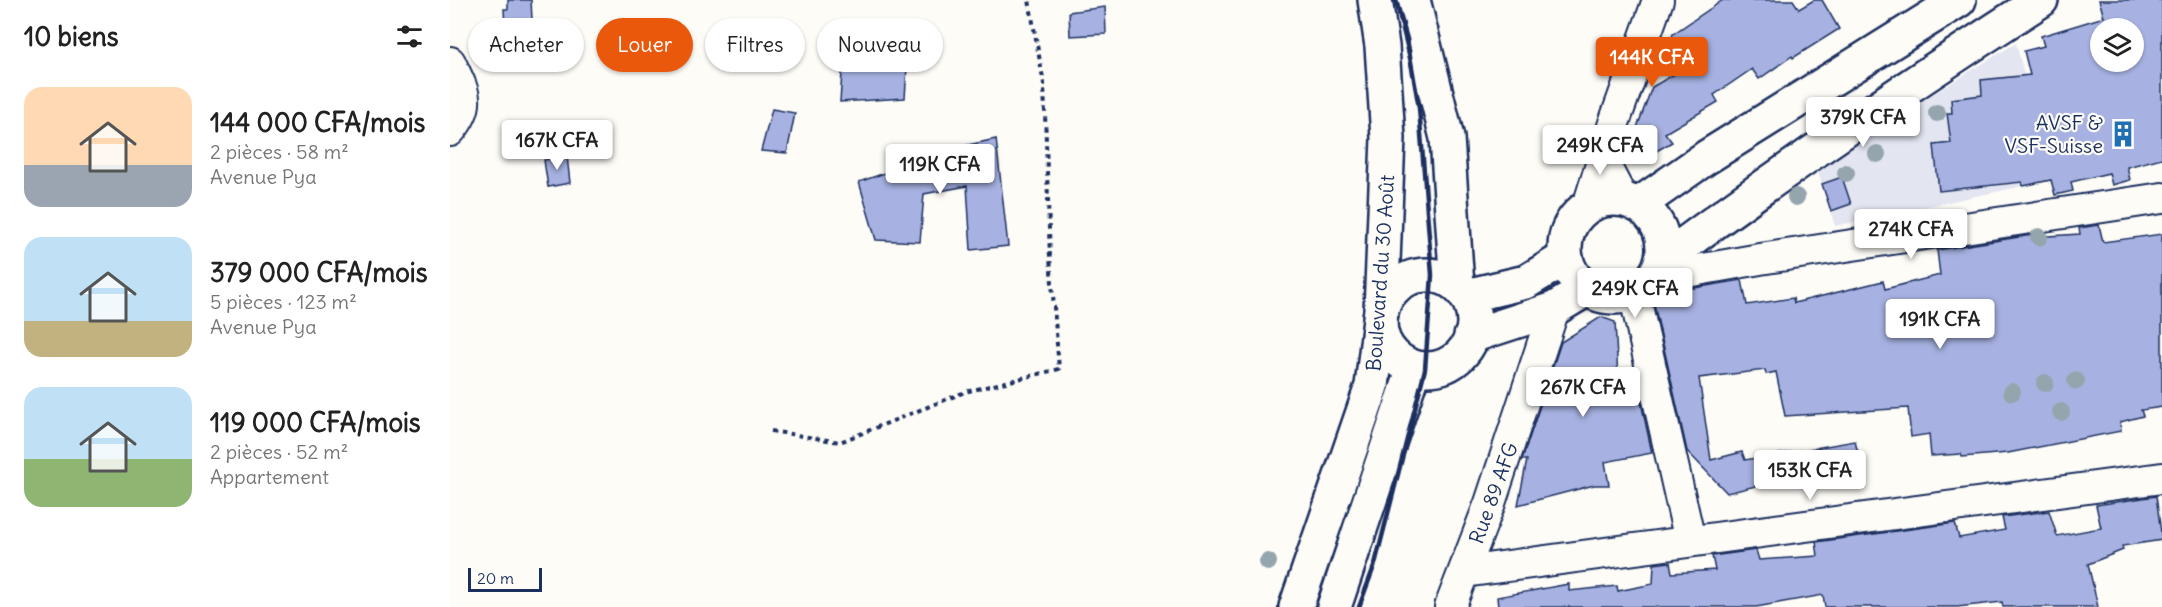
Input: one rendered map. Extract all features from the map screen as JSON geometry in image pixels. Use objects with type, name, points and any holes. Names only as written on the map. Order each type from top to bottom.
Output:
[{"type":"main road","name":"Boulevard du 30 Août","points":[[1296,607],[1372,386],[1381,311],[1388,138],[1382,46],[1375,0]]},
{"type":"main road","points":[[1413,0],[1447,138],[1461,291]]},
{"type":"main road","points":[[1959,0],[1707,157],[1630,202],[1600,201],[1588,206],[1573,222],[1565,243],[1565,258],[1575,278],[1587,289],[1608,297],[1621,297],[1767,183],[1931,71],[2041,0]]},
{"type":"main road","points":[[1630,202],[1653,218],[1660,232],[1649,277]]},
{"type":"main road","points":[[1461,291],[1526,282],[1565,258]]},
{"type":"main road","points":[[1432,275],[1445,279],[1461,291],[1472,309],[1473,323],[1471,336],[1464,350],[1453,361],[1440,368],[1414,368],[1398,360],[1386,346],[1380,329],[1381,311],[1386,298],[1395,287],[1406,280],[1432,275]]},
{"type":"main road","points":[[1471,336],[1554,309],[1587,289]]},
{"type":"main road","name":"Boulevard du 30 Août","points":[[1334,607],[1414,368]]},
{"type":"street","points":[[1588,206],[1658,0]]},
{"type":"street","points":[[450,62],[466,99],[462,117],[450,131]]},
{"type":"street","points":[[1602,160],[1630,202]]},
{"type":"street","points":[[1689,541],[1649,277],[1760,258],[2162,198]]},
{"type":"street","name":"Rue 89 AFG","points":[[1450,607],[1490,503],[1554,309]]},
{"type":"street","points":[[1464,572],[2162,478]]},
{"type":"path","points":[[771,431],[840,442],[965,392],[1059,369],[1050,258],[1044,84],[1029,0]]},
{"type":"shaded area","points":[[2016,43],[2051,180],[1835,226],[1816,166]]},
{"type":"building","points":[[508,0],[531,0],[532,18],[505,18],[504,9],[508,9]]},
{"type":"building","points":[[1723,0],[1793,0],[1799,9],[1814,0],[1822,0],[1839,29],[1793,58],[1792,56],[1759,79],[1752,69],[1714,95],[1718,102],[1665,133],[1672,142],[1636,163],[1628,152],[1652,87],[1683,69],[1668,49],[1673,34]]},
{"type":"building","points":[[2099,0],[2162,0],[2162,158],[2127,167],[2130,180],[2112,185],[2109,173],[2071,182],[2073,191],[2055,195],[2051,180],[2023,186],[2022,182],[1939,191],[1934,145],[1951,143],[1947,113],[1952,113],[1951,99],[1982,95],[1981,80],[2030,75],[2024,51],[2044,46],[2041,36],[2090,21],[2090,72],[2144,72],[2144,18],[2101,18],[2104,17]]},
{"type":"building","points":[[1105,7],[1106,34],[1070,36],[1069,12]]},
{"type":"building","points":[[842,72],[907,72],[905,98],[840,102]]},
{"type":"building","points":[[772,109],[795,113],[787,153],[761,151]]},
{"type":"building","points":[[996,139],[1008,246],[971,250],[967,186],[924,194],[920,242],[876,240],[859,182],[959,147]]},
{"type":"building","points":[[567,156],[570,183],[548,187],[544,160]]},
{"type":"building","points":[[1842,177],[1851,204],[1831,211],[1822,184]]},
{"type":"building","points":[[2099,225],[2103,242],[2162,234],[2162,407],[2141,410],[2143,416],[2120,422],[2121,431],[2008,453],[1962,457],[1961,454],[1931,456],[1929,434],[1911,437],[1908,408],[1785,416],[1776,372],[1766,374],[1765,370],[1699,378],[1711,460],[1742,452],[1745,460],[1855,441],[1859,458],[1787,471],[1789,478],[1727,493],[1687,451],[1652,295],[1742,280],[1747,305],[1793,298],[1794,303],[1883,281],[1885,289],[1940,275],[1937,250],[2032,235],[2032,237],[2080,234],[2079,228]]},
{"type":"building","points":[[1601,317],[1615,322],[1619,396],[1639,393],[1652,453],[1605,462],[1609,485],[1594,485],[1518,505],[1527,460],[1522,460],[1561,342]]},
{"type":"building","points":[[2156,496],[2162,540],[2122,546],[2123,550],[2088,564],[2098,607],[2003,607],[2002,602],[1957,607],[1825,607],[1823,595],[1756,607],[1498,607],[1497,597],[1569,584],[1569,591],[1617,586],[1618,591],[1653,584],[1654,564],[1670,562],[1672,573],[1715,570],[1712,556],[1756,550],[1759,560],[1818,556],[1816,542],[1955,523],[1959,538],[2005,530],[2002,517],[2049,511],[2057,536],[2101,528],[2096,505]]},
{"type":"railway","points":[[1359,607],[1375,564],[1425,369],[1432,275],[1419,108],[1407,39],[1396,0]]},
{"type":"place","name":"AVSF & VSF-Suisse","points":[[2123,134]]}]
